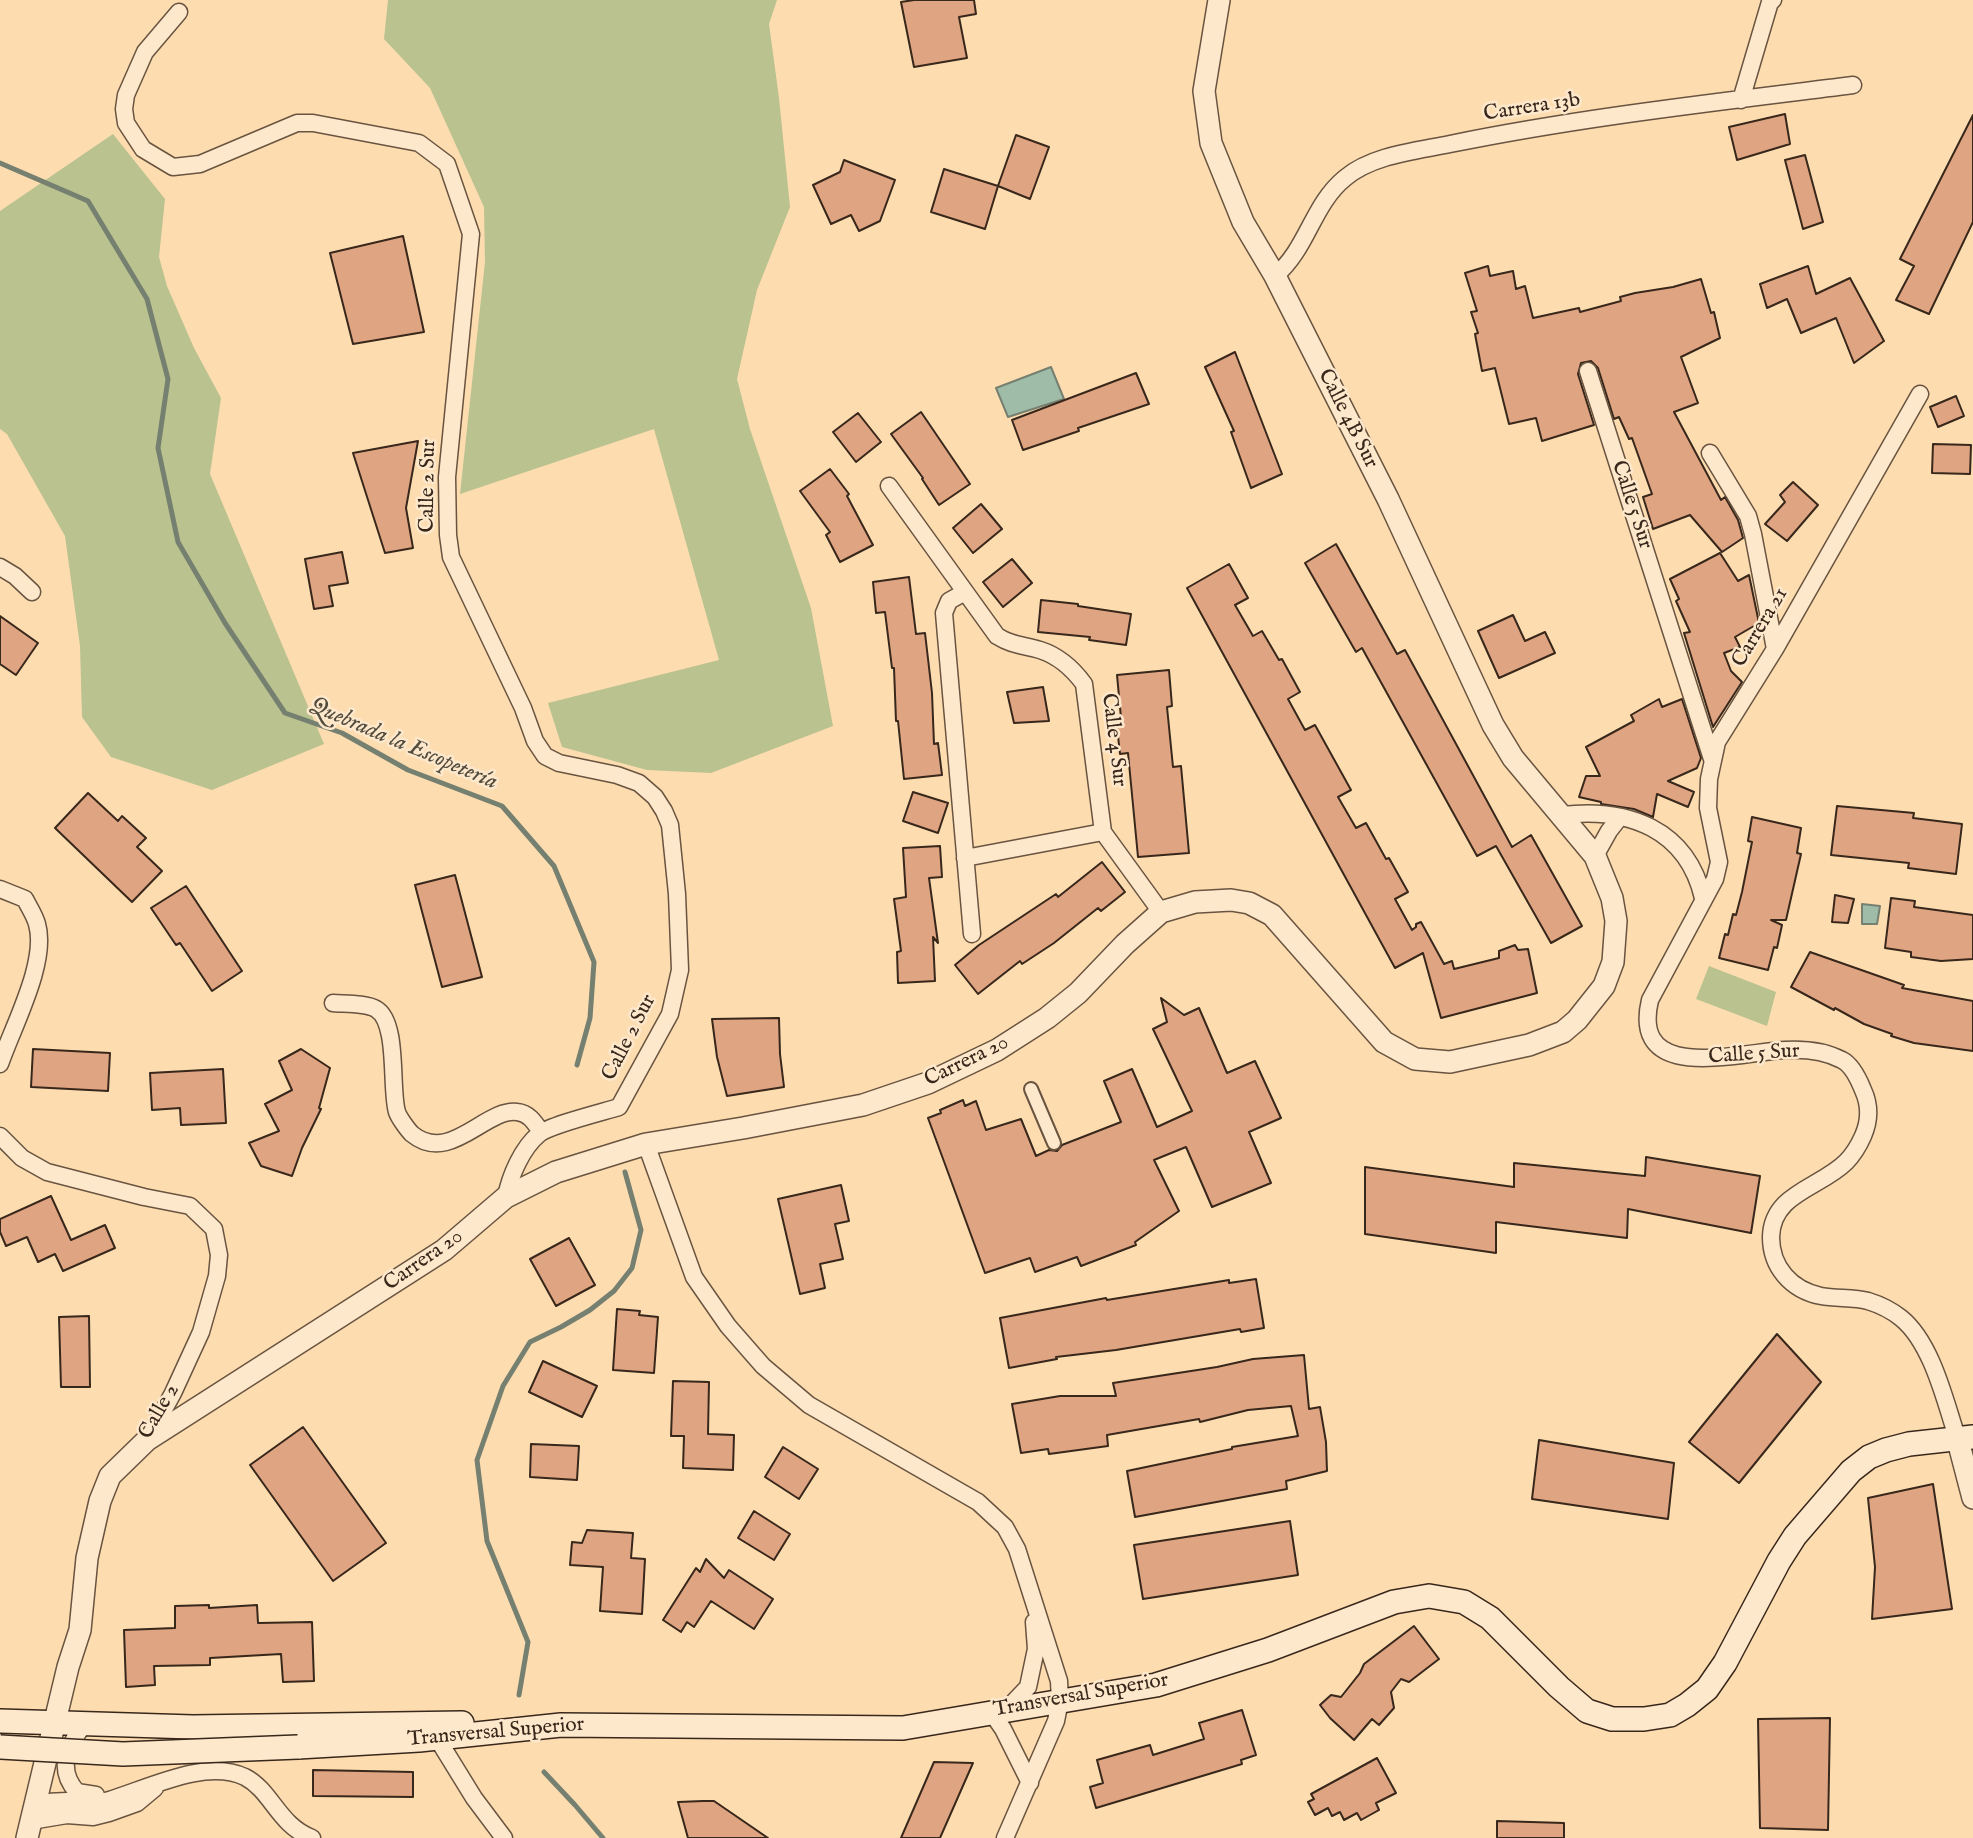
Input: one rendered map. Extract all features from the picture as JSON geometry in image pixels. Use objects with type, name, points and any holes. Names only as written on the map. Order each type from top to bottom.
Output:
[{"type":"main road","name":"Transversal Superior","points":[[0,1747],[123,1754],[437,1738],[556,1725],[903,1728],[1156,1685],[1268,1650],[1394,1601],[1429,1597],[1464,1602],[1490,1618],[1559,1687],[1587,1710],[1612,1719],[1644,1719],[1670,1715],[1707,1689],[1725,1664],[1795,1536],[1851,1471],[1869,1457],[1886,1450],[1909,1444],[1965,1437]]},
{"type":"main road","points":[[0,1721],[193,1727],[421,1723],[556,1725]]},
{"type":"street","name":"Calle 4B Sur","points":[[1219,0],[1206,67],[1206,117],[1211,142],[1243,222],[1275,276],[1388,499],[1493,725],[1513,758],[1595,856]]},
{"type":"street","points":[[1741,100],[1770,2],[1773,0]]},
{"type":"street","name":"Calle 2 Sur","points":[[179,12],[145,52],[126,95],[124,109],[126,123],[143,149],[173,167],[200,164],[297,123],[313,123],[419,143],[447,164],[471,234],[447,477],[447,535],[451,557],[523,708],[535,741],[545,756],[559,763],[617,775],[639,783],[654,797],[670,825],[677,894],[680,970],[670,1014],[619,1107],[541,1132]]},
{"type":"street","name":"Carrera 13b","points":[[1275,276],[1299,250],[1325,199],[1345,178],[1368,165],[1401,154],[1478,138],[1853,85]]},
{"type":"street","name":"Calle 5 Sur","points":[[1588,371],[1712,760]]},
{"type":"street","name":"Carrera 21","points":[[1703,898],[1714,879],[1719,862],[1708,808],[1709,779],[1717,742],[1734,710],[1775,649],[1920,394]]},
{"type":"street","points":[[1710,453],[1748,516],[1775,649]]},
{"type":"street","name":"Calle 4 Sur","points":[[889,486],[998,636],[1011,644],[1041,650],[1073,668],[1084,684],[1103,832],[1161,912]]},
{"type":"street","points":[[0,567],[15,576],[32,592]]},
{"type":"street","points":[[965,592],[949,601],[944,613],[972,934]]},
{"type":"street","points":[[1562,815],[1598,813],[1620,817],[1649,826],[1669,837],[1684,854],[1698,877],[1703,898]]},
{"type":"street","points":[[1595,856],[1620,817]]},
{"type":"street","points":[[965,858],[1103,832]]},
{"type":"street","name":"Carrera 20","points":[[147,1440],[444,1250],[506,1197],[556,1172],[646,1144],[863,1105],[928,1083],[997,1049],[1047,1018],[1078,993],[1125,944],[1161,912],[1195,902],[1214,900],[1249,903],[1272,915],[1384,1042],[1415,1059],[1450,1062],[1548,1039],[1563,1032],[1591,1005],[1604,986],[1613,962],[1616,921],[1612,898],[1595,856]]},
{"type":"street","points":[[0,889],[25,899],[37,923],[40,949],[35,970],[0,1064]]},
{"type":"street","name":"Calle 5 Sur","points":[[1703,898],[1650,999],[1646,1014],[1648,1028],[1663,1051],[1675,1056],[1702,1058],[1801,1050],[1844,1060],[1854,1073],[1868,1102],[1865,1133],[1845,1163],[1786,1201],[1774,1218],[1771,1238],[1776,1265],[1791,1283],[1806,1291],[1821,1296],[1866,1300],[1886,1307],[1904,1321],[1931,1363],[1965,1437],[1973,1498]]},
{"type":"street","points":[[333,1003],[375,1008],[384,1017],[392,1049],[397,1113],[412,1134],[437,1143],[471,1133],[494,1118],[517,1112],[531,1118],[541,1132],[529,1144],[509,1181],[506,1197]]},
{"type":"street","points":[[1031,1089],[1054,1143]]},
{"type":"street","name":"Calle 2","points":[[0,1136],[22,1158],[47,1172],[190,1206],[214,1229],[219,1255],[217,1276],[201,1332],[173,1393],[147,1440],[110,1476],[100,1501],[87,1558],[80,1630],[68,1667],[31,1821]]},
{"type":"street","points":[[646,1144],[694,1277],[728,1326],[763,1366],[809,1405],[978,1502],[1005,1527],[1017,1549],[1059,1681],[1060,1701],[1056,1721],[1005,1838]]},
{"type":"street","points":[[1030,1783],[1003,1729],[998,1712],[1028,1688],[1035,1650],[1034,1602]]},
{"type":"street","points":[[84,1724],[71,1742],[66,1757],[68,1779],[77,1792],[118,1796]]},
{"type":"street","points":[[437,1738],[474,1798],[504,1838]]},
{"type":"street","points":[[31,1821],[54,1801],[97,1803],[160,1784],[183,1774],[206,1770],[242,1776],[253,1782],[290,1826],[312,1838]]},
{"type":"street","points":[[31,1821],[67,1815],[93,1817],[109,1813],[137,1802],[160,1784]]},
{"type":"green space","points":[[388,0],[777,0],[769,24],[790,207],[757,290],[737,379],[750,429],[811,608],[833,726],[711,773],[647,770],[562,747],[548,703],[719,660],[654,429],[460,494],[485,262],[484,207],[430,88],[384,39]]},
{"type":"green space","points":[[113,134],[165,199],[159,257],[167,286],[194,348],[221,398],[210,474],[324,744],[212,790],[111,757],[82,717],[80,646],[65,536],[7,434],[0,429],[0,211]]},
{"type":"green space","points":[[1709,966],[1776,992],[1767,1026],[1696,999]]},
{"type":"shaded area","points":[[1051,367],[1064,399],[1008,417],[996,388]]},
{"type":"shaded area","points":[[1862,904],[1880,906],[1877,924],[1862,924]]},
{"type":"building","points":[[974,0],[976,14],[959,17],[967,58],[914,67],[901,2]]},
{"type":"building","points":[[1785,114],[1790,144],[1737,160],[1729,127]]},
{"type":"building","points":[[1973,115],[1973,222],[1929,314],[1896,300],[1914,266],[1900,259]]},
{"type":"building","points":[[1016,135],[1049,147],[1030,199],[998,186]]},
{"type":"building","points":[[1805,155],[1823,222],[1803,229],[1785,160]]},
{"type":"building","points":[[844,160],[895,180],[880,221],[859,231],[851,215],[831,224],[813,185],[840,172]]},
{"type":"building","points":[[944,169],[998,186],[985,229],[931,212]]},
{"type":"building","points":[[403,236],[424,332],[353,344],[330,253]]},
{"type":"building","points":[[1488,266],[1490,276],[1513,271],[1516,289],[1525,286],[1533,318],[1579,308],[1580,312],[1621,301],[1620,297],[1701,279],[1711,313],[1714,312],[1720,338],[1681,357],[1698,403],[1674,412],[1721,500],[1725,497],[1738,520],[1743,538],[1722,552],[1690,515],[1653,529],[1643,497],[1652,494],[1632,438],[1629,439],[1619,417],[1614,419],[1598,368],[1591,361],[1581,363],[1578,374],[1594,425],[1542,441],[1536,418],[1509,424],[1495,368],[1482,371],[1475,334],[1478,333],[1471,312],[1477,311],[1465,273]]},
{"type":"building","points":[[1808,266],[1816,294],[1850,278],[1884,341],[1854,363],[1836,318],[1801,333],[1787,299],[1767,308],[1760,284]]},
{"type":"building","points":[[1235,352],[1282,474],[1251,488],[1231,432],[1234,431],[1205,367]]},
{"type":"building","points":[[1136,373],[1149,404],[1023,450],[1012,420]]},
{"type":"building","points":[[1956,396],[1964,416],[1938,427],[1930,407]]},
{"type":"building","points":[[921,412],[970,484],[939,505],[891,434]]},
{"type":"building","points":[[858,413],[881,442],[856,462],[833,432]]},
{"type":"building","points":[[418,441],[406,508],[413,548],[385,553],[353,453]]},
{"type":"building","points":[[1933,444],[1971,445],[1970,474],[1932,473]]},
{"type":"building","points":[[830,469],[849,494],[847,496],[873,545],[840,562],[826,535],[830,532],[800,491]]},
{"type":"building","points":[[1793,482],[1818,505],[1787,541],[1765,524],[1785,502],[1780,495]]},
{"type":"building","points":[[981,504],[1002,529],[973,553],[953,528]]},
{"type":"building","points":[[1336,544],[1397,654],[1405,650],[1512,847],[1531,835],[1582,926],[1551,943],[1496,846],[1477,856],[1362,648],[1356,652],[1305,563]]},
{"type":"building","points":[[342,552],[348,583],[329,586],[333,606],[314,609],[305,559]]},
{"type":"building","points":[[1720,553],[1738,581],[1749,575],[1759,623],[1735,637],[1740,647],[1724,653],[1731,671],[1742,682],[1713,727],[1684,633],[1690,632],[1676,601],[1679,599],[1670,579]]},
{"type":"building","points":[[1012,559],[1032,583],[1003,607],[983,582]]},
{"type":"building","points":[[1229,564],[1248,598],[1235,605],[1253,636],[1262,631],[1279,660],[1282,659],[1300,692],[1288,699],[1305,730],[1315,725],[1351,790],[1338,797],[1356,828],[1366,823],[1408,892],[1395,899],[1412,930],[1421,922],[1444,964],[1452,961],[1454,969],[1499,958],[1499,951],[1515,945],[1518,950],[1528,949],[1537,993],[1441,1018],[1423,953],[1395,968],[1187,588]]},
{"type":"building","points":[[909,577],[916,634],[925,633],[932,693],[934,744],[938,743],[942,775],[904,779],[896,721],[894,668],[885,612],[876,613],[873,582]]},
{"type":"building","points":[[1041,600],[1131,614],[1126,645],[1089,640],[1090,637],[1038,632]]},
{"type":"building","points":[[1513,615],[1525,641],[1545,632],[1555,653],[1499,678],[1478,631]]},
{"type":"building","points":[[0,616],[38,643],[16,675],[0,664]]},
{"type":"building","points":[[1169,670],[1172,706],[1167,707],[1173,767],[1181,766],[1189,853],[1138,857],[1128,753],[1120,754],[1116,718],[1121,718],[1117,675]]},
{"type":"building","points":[[1043,687],[1049,721],[1014,723],[1007,692]]},
{"type":"building","points":[[1659,699],[1662,707],[1682,699],[1701,758],[1697,768],[1668,781],[1694,792],[1688,807],[1657,794],[1653,817],[1634,809],[1601,804],[1579,797],[1586,776],[1600,776],[1586,747],[1634,721],[1631,715]]},
{"type":"building","points":[[913,792],[948,803],[938,833],[903,821]]},
{"type":"building","points":[[88,793],[118,821],[122,816],[146,838],[137,847],[162,871],[132,902],[55,828]]},
{"type":"building","points":[[1837,806],[1914,813],[1913,818],[1962,824],[1956,874],[1908,868],[1909,863],[1831,855]]},
{"type":"building","points":[[1752,817],[1801,828],[1797,853],[1801,854],[1786,920],[1771,920],[1782,925],[1768,970],[1719,958],[1725,934],[1728,935],[1742,892],[1752,842],[1748,841]]},
{"type":"building","points":[[940,846],[942,877],[929,878],[938,943],[933,937],[935,981],[898,983],[897,952],[901,951],[894,899],[906,897],[903,848]]},
{"type":"building","points":[[1102,862],[1125,892],[1101,911],[1098,908],[1054,943],[1022,964],[1020,961],[978,994],[955,965],[979,945],[1056,894],[1058,897]]},
{"type":"building","points":[[455,875],[482,977],[442,987],[415,885]]},
{"type":"building","points":[[186,886],[242,971],[212,991],[180,943],[176,945],[151,908]]},
{"type":"building","points":[[1835,895],[1854,899],[1848,923],[1832,922]]},
{"type":"building","points":[[1891,898],[1915,901],[1914,907],[1973,915],[1973,959],[1941,961],[1911,957],[1911,952],[1885,948]]},
{"type":"building","points":[[1810,952],[1904,985],[1902,988],[1973,1001],[1973,1051],[1914,1043],[1891,1036],[1892,1034],[1864,1024],[1791,987]]},
{"type":"building","points":[[1161,998],[1184,1015],[1199,1008],[1227,1073],[1255,1061],[1281,1118],[1249,1132],[1271,1183],[1212,1207],[1186,1147],[1154,1160],[1179,1211],[1135,1242],[1136,1245],[1081,1266],[1077,1257],[1035,1272],[1030,1258],[985,1273],[928,1118],[963,1100],[965,1106],[976,1101],[986,1130],[1021,1119],[1036,1156],[1049,1150],[1057,1151],[1062,1145],[1121,1122],[1104,1081],[1132,1069],[1157,1127],[1192,1111],[1153,1029],[1167,1022]]},
{"type":"building","points":[[779,1018],[784,1087],[727,1096],[717,1057],[712,1019]]},
{"type":"building","points":[[33,1049],[110,1053],[108,1091],[31,1087]]},
{"type":"building","points":[[301,1049],[330,1068],[319,1108],[321,1109],[292,1176],[261,1166],[249,1143],[279,1131],[265,1104],[292,1090],[279,1061]]},
{"type":"building","points":[[223,1069],[226,1123],[181,1125],[180,1108],[152,1110],[150,1073]]},
{"type":"building","points":[[1646,1157],[1760,1176],[1751,1233],[1628,1209],[1627,1238],[1496,1222],[1496,1253],[1365,1234],[1365,1167],[1514,1187],[1514,1163],[1645,1176]]},
{"type":"building","points":[[841,1185],[849,1221],[835,1224],[843,1259],[820,1264],[825,1288],[800,1294],[778,1199]]},
{"type":"building","points":[[51,1196],[71,1240],[105,1225],[115,1248],[63,1271],[55,1254],[38,1262],[27,1237],[6,1246],[0,1232],[0,1219]]},
{"type":"building","points":[[569,1238],[595,1285],[556,1306],[530,1259]]},
{"type":"building","points":[[1256,1279],[1264,1328],[1241,1332],[1240,1329],[1116,1350],[1056,1357],[1057,1359],[1009,1368],[1000,1318],[1106,1298],[1107,1300],[1229,1280],[1229,1283]]},
{"type":"building","points":[[617,1309],[640,1311],[639,1315],[658,1317],[654,1373],[613,1370]]},
{"type":"building","points":[[89,1316],[90,1387],[61,1387],[59,1317]]},
{"type":"building","points":[[1777,1334],[1821,1382],[1739,1483],[1689,1442]]},
{"type":"building","points":[[1304,1355],[1309,1409],[1320,1407],[1326,1442],[1327,1471],[1286,1481],[1287,1489],[1135,1517],[1127,1471],[1232,1447],[1298,1436],[1291,1406],[1248,1410],[1200,1422],[1199,1419],[1107,1435],[1108,1446],[1049,1454],[1048,1449],[1021,1453],[1012,1404],[1060,1396],[1116,1396],[1113,1383],[1253,1359]]},
{"type":"building","points":[[543,1361],[597,1386],[582,1417],[529,1392]]},
{"type":"building","points":[[673,1381],[709,1382],[708,1434],[734,1435],[733,1470],[683,1468],[684,1436],[671,1436]]},
{"type":"building","points":[[303,1427],[386,1543],[333,1581],[250,1465]]},
{"type":"building","points":[[1539,1440],[1674,1463],[1668,1519],[1532,1499]]},
{"type":"building","points":[[531,1444],[579,1446],[577,1480],[530,1477]]},
{"type":"building","points":[[783,1447],[818,1469],[799,1499],[765,1477]]},
{"type":"building","points":[[1933,1484],[1952,1609],[1872,1619],[1875,1567],[1868,1498]]},
{"type":"building","points":[[754,1511],[790,1534],[774,1560],[738,1538]]},
{"type":"building","points":[[1290,1521],[1298,1575],[1143,1599],[1134,1545]]},
{"type":"building","points":[[587,1530],[633,1533],[631,1558],[645,1559],[642,1614],[600,1611],[603,1567],[570,1565],[572,1542],[582,1543]]},
{"type":"building","points":[[706,1559],[724,1578],[729,1570],[773,1599],[754,1629],[711,1601],[694,1627],[687,1622],[681,1632],[663,1620],[696,1568],[700,1572]]},
{"type":"building","points":[[209,1605],[209,1608],[257,1605],[258,1623],[312,1622],[314,1681],[283,1682],[281,1654],[210,1658],[210,1665],[154,1666],[155,1685],[126,1687],[124,1630],[175,1628],[175,1606]]},
{"type":"building","points":[[1414,1626],[1439,1659],[1409,1682],[1401,1679],[1391,1692],[1394,1708],[1379,1725],[1372,1719],[1354,1740],[1320,1705],[1331,1695],[1341,1697],[1364,1664]]},
{"type":"building","points":[[1242,1710],[1256,1755],[1241,1760],[1242,1764],[1096,1808],[1090,1787],[1103,1783],[1097,1760],[1150,1745],[1153,1755],[1204,1739],[1199,1723]]},
{"type":"building","points":[[1830,1718],[1828,1830],[1760,1828],[1758,1719]]},
{"type":"building","points":[[1377,1758],[1396,1793],[1376,1803],[1379,1810],[1361,1820],[1357,1813],[1344,1820],[1340,1812],[1332,1816],[1328,1808],[1315,1815],[1308,1802],[1314,1799],[1311,1794]]},
{"type":"building","points":[[934,1762],[973,1763],[940,1838],[901,1838]]},
{"type":"building","points":[[313,1770],[413,1772],[413,1797],[313,1796]]},
{"type":"building","points":[[714,1801],[768,1838],[688,1838],[678,1802]]},
{"type":"building","points":[[1497,1821],[1564,1823],[1564,1838],[1497,1838]]},
{"type":"waterway","name":"Quebrada la Escopetería","points":[[0,163],[88,201],[147,299],[168,379],[158,448],[178,542],[225,623],[285,713],[342,733],[408,770],[502,806],[554,866],[594,962],[590,1018],[577,1065]]},
{"type":"waterway","name":"Quebrada la Escopetería","points":[[519,1695],[528,1642],[487,1541],[477,1460],[503,1386],[530,1342],[590,1310],[614,1291],[632,1268],[641,1230],[625,1172]]},
{"type":"waterway","name":"Quebrada la Escopetería","points":[[544,1772],[603,1838]]}]
